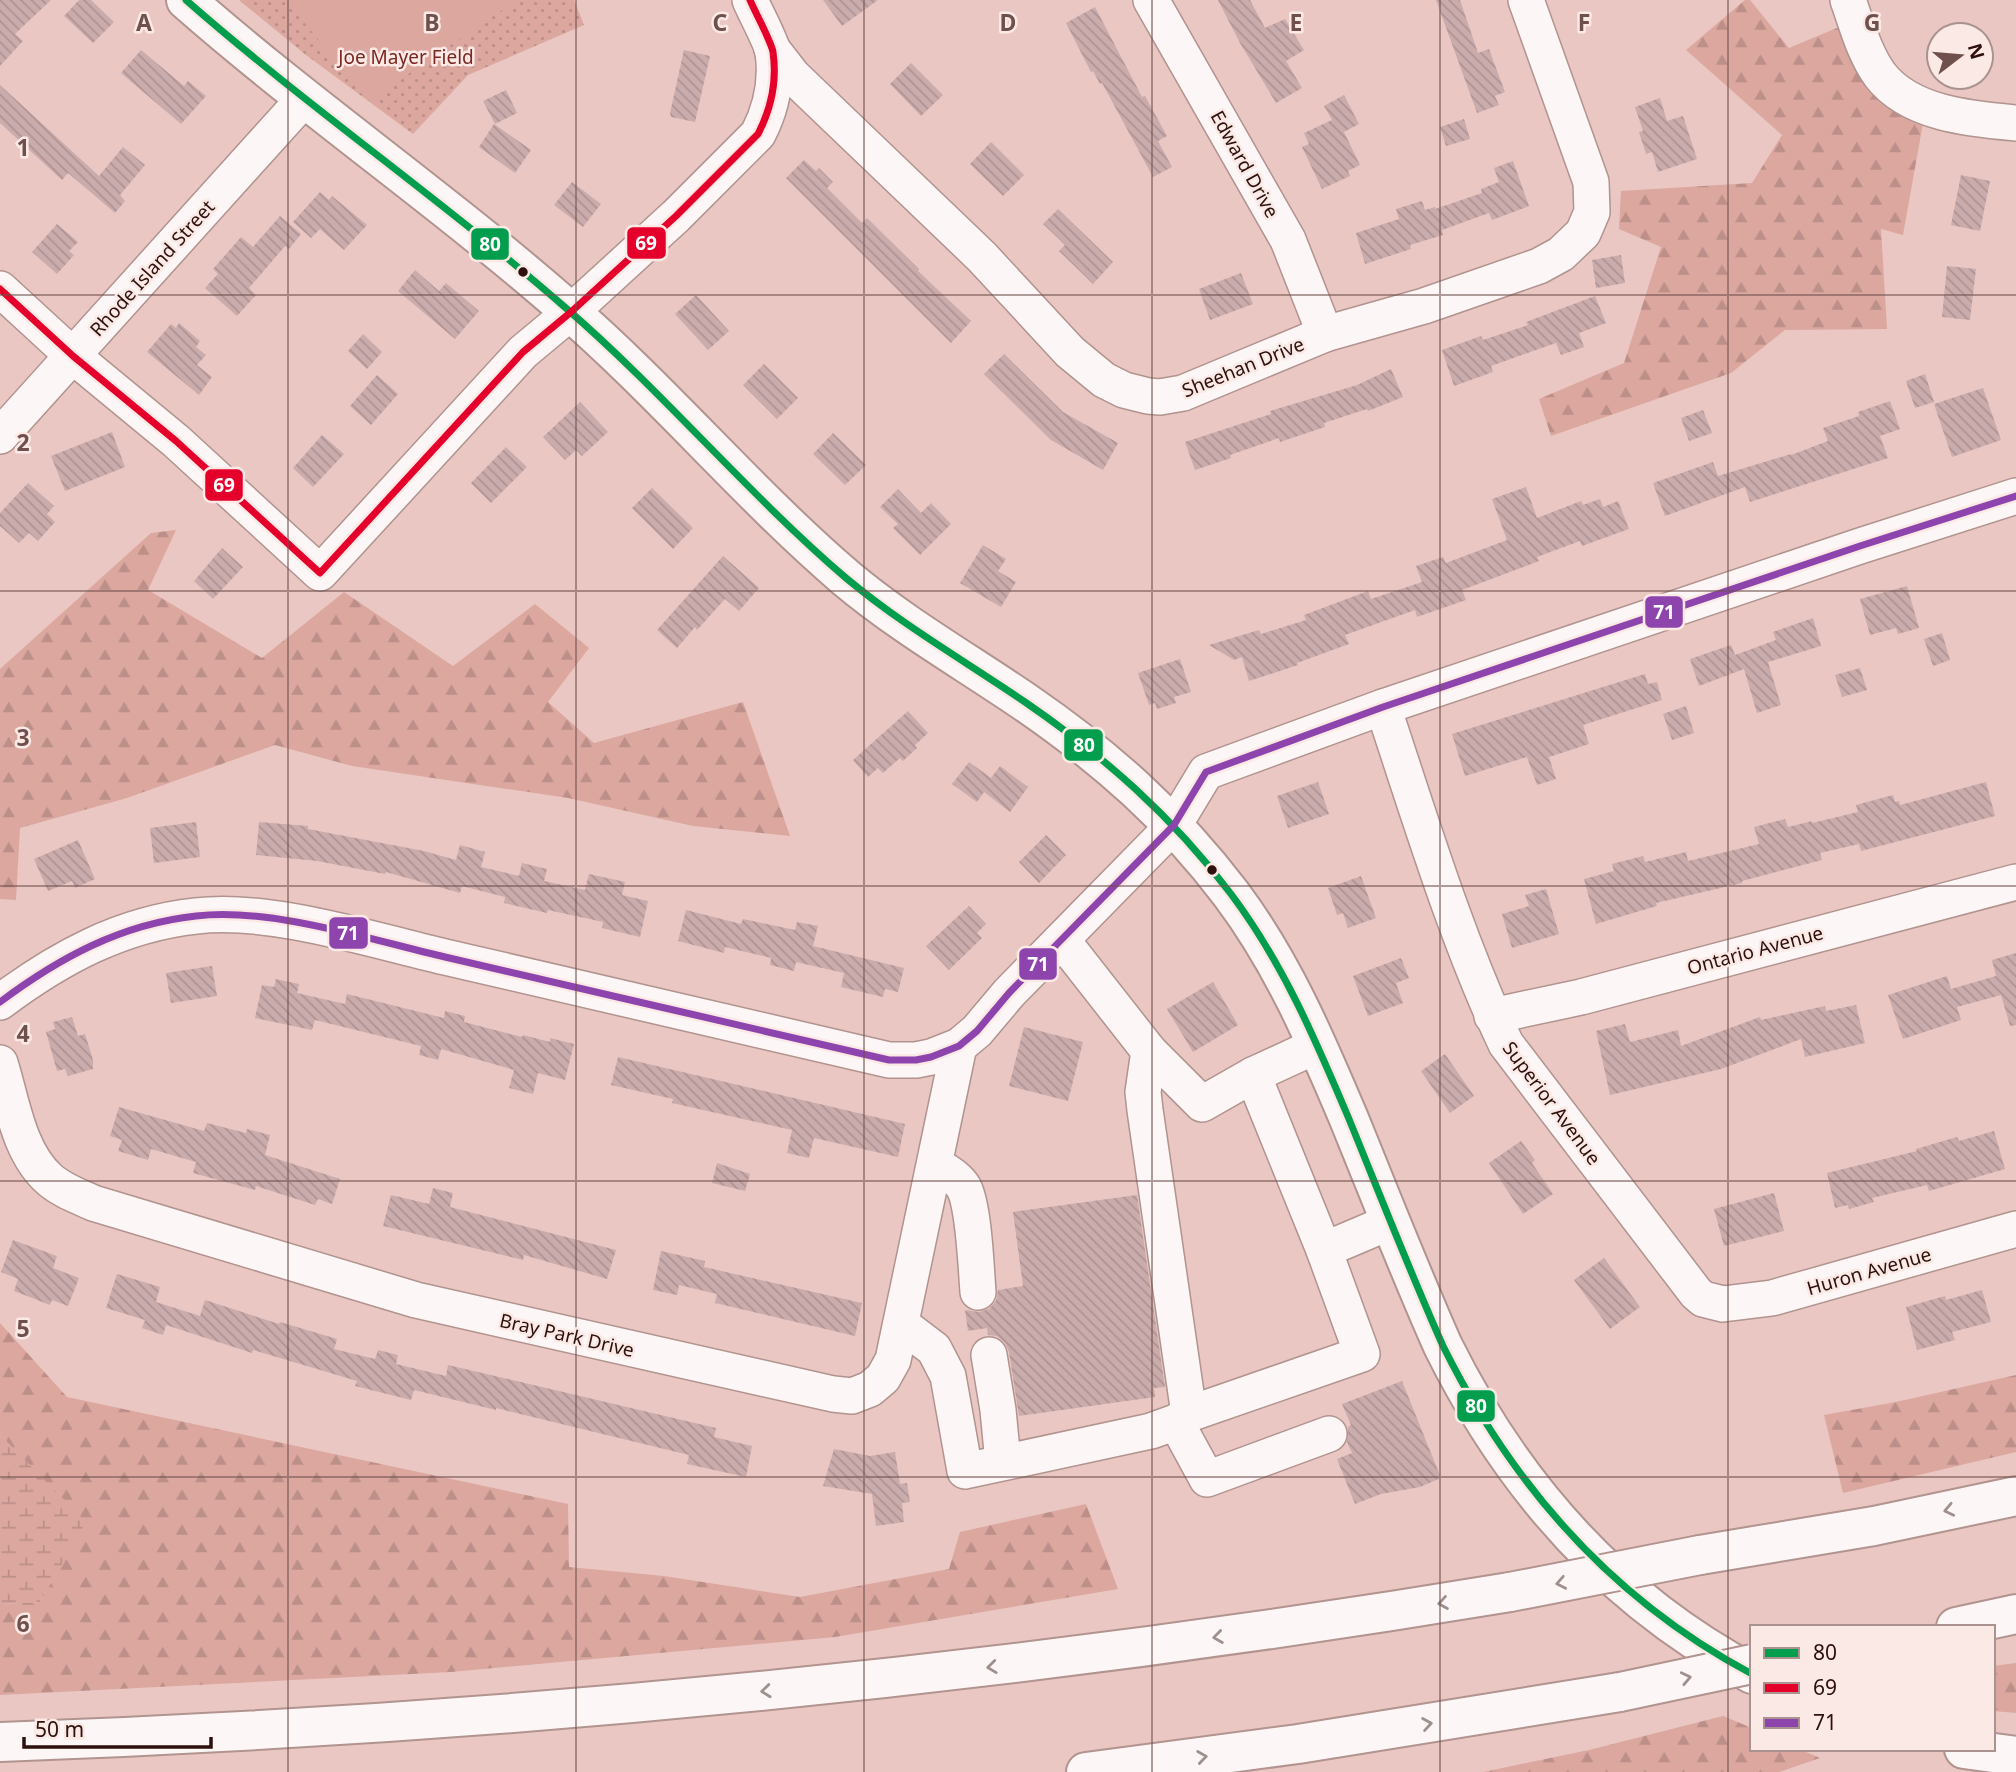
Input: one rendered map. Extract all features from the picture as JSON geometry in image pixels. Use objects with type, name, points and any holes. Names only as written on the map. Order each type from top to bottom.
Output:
[{"type":"main road","points":[[186,0],[304,99],[489,242],[570,312],[657,394],[767,506],[848,579],[908,625],[1065,730],[1138,789],[1174,825],[1256,929],[1291,990],[1318,1045],[1433,1326],[1463,1387],[1513,1466],[1542,1503],[1606,1569],[1639,1598],[1700,1643],[1750,1673]]},
{"type":"main road","points":[[0,1742],[409,1721],[762,1692],[1121,1651],[1510,1592],[2016,1496]]},
{"type":"main road","points":[[1965,1625],[2016,1614]]},
{"type":"main road","points":[[1086,1772],[1324,1740],[1620,1692],[1750,1664]]},
{"type":"main road","points":[[1979,1751],[2016,1756]]},
{"type":"street","points":[[0,289],[73,355],[176,441],[320,573],[523,352],[676,216],[758,134],[767,117],[772,97],[772,50],[750,0]]},
{"type":"street","name":"Edward Drive","points":[[1151,0],[1288,240],[1325,334]]},
{"type":"street","name":"Sheehan Drive","points":[[772,50],[793,76],[982,257],[1069,352],[1104,380],[1124,390],[1160,397],[1183,393],[1325,334],[1414,309],[1539,266],[1561,254],[1583,233],[1592,212],[1591,182],[1526,0]]},
{"type":"street","points":[[1848,0],[1865,48],[1882,77],[1891,86],[1912,100],[1938,110],[1989,121],[2016,123]]},
{"type":"street","name":"Rhode Island Street","points":[[0,436],[304,99]]},
{"type":"street","points":[[0,1002],[95,943],[158,922],[219,914],[263,918],[339,932],[889,1060],[916,1060],[959,1046],[977,1031],[1009,993],[1174,825],[1206,772],[1383,707],[1860,545],[2016,496]]},
{"type":"street","name":"Superior Avenue","points":[[1383,707],[1439,873],[1492,1016],[1506,1044],[1696,1293],[1703,1299],[1720,1304]]},
{"type":"street","name":"Ontario Avenue","points":[[1492,1016],[1581,997],[2016,881]]},
{"type":"street","points":[[1062,940],[1149,1051],[1202,1104],[1253,1075],[1318,1045]]},
{"type":"street","name":"Bray Park Drive","points":[[0,1063],[26,1146],[43,1173],[63,1189],[93,1203],[416,1300],[842,1396],[865,1392],[883,1378],[892,1360],[959,1046]]},
{"type":"street","points":[[1149,1051],[1143,1091],[1183,1418],[1207,1479],[1329,1434]]},
{"type":"street","points":[[901,1324],[934,1349],[948,1376],[965,1471],[1151,1431],[1362,1354],[1324,1250],[1253,1075]]},
{"type":"street","points":[[935,1164],[953,1175],[963,1186],[969,1202],[978,1292]]},
{"type":"street","points":[[1324,1250],[1390,1222]]},
{"type":"street","name":"Huron Avenue","points":[[1720,1304],[1772,1298],[2016,1229]]},
{"type":"street","points":[[989,1356],[1003,1462]]},
{"type":"green space","name":"Joe Mayer Field","points":[[239,0],[574,0],[584,25],[468,75],[413,134],[306,55]]},
{"type":"green space","points":[[293,0],[517,0],[369,101],[293,9]]},
{"type":"green space","points":[[1745,0],[1750,0],[1789,48],[1844,25],[1923,123],[1903,235],[1881,229],[1887,329],[1785,330],[1731,373],[1551,436],[1539,399],[1624,363],[1661,247],[1619,229],[1621,191],[1752,183],[1782,135],[1686,50]]},
{"type":"green space","points":[[176,530],[148,590],[262,658],[344,592],[453,666],[535,604],[589,648],[548,702],[594,743],[743,702],[790,836],[693,826],[568,798],[352,766],[275,745],[127,798],[20,828],[16,900],[0,899],[0,669],[151,533]]},
{"type":"green space","points":[[0,1323],[67,1397],[568,1504],[569,1567],[664,1576],[800,1597],[949,1569],[960,1532],[1086,1504],[1118,1589],[835,1637],[451,1672],[0,1695],[0,1604],[40,1602],[85,1522],[0,1435]]},
{"type":"green space","points":[[2016,1375],[2016,1452],[1843,1493],[1824,1415]]},
{"type":"green space","points":[[0,1435],[86,1522],[40,1602],[0,1604]]},
{"type":"green space","points":[[2016,1663],[2016,1713],[1995,1711],[1995,1666]]},
{"type":"green space","points":[[1723,1716],[1750,1727],[1750,1751],[1804,1751],[1820,1758],[1779,1772],[1483,1772],[1589,1750]]},
{"type":"building","points":[[0,0],[51,0],[15,34],[23,41],[0,66]]},
{"type":"building","points":[[79,0],[91,0],[114,22],[93,43],[64,16]]},
{"type":"building","points":[[823,0],[878,0],[842,26]]},
{"type":"building","points":[[1218,0],[1250,0],[1265,28],[1285,19],[1304,50],[1286,61],[1302,88],[1276,103]]},
{"type":"building","points":[[1436,0],[1460,0],[1478,53],[1489,49],[1505,92],[1495,96],[1499,105],[1477,113]]},
{"type":"building","points":[[1095,7],[1142,97],[1145,96],[1167,136],[1158,141],[1172,167],[1153,177],[1102,83],[1100,84],[1093,71],[1091,72],[1066,23]]},
{"type":"building","points":[[141,50],[184,86],[188,81],[206,96],[181,124],[121,73]]},
{"type":"building","points":[[684,50],[710,56],[695,122],[671,117],[670,113]]},
{"type":"building","points":[[911,63],[943,95],[921,116],[890,84]]},
{"type":"building","points":[[0,85],[99,176],[123,147],[145,165],[120,195],[125,201],[115,213],[68,173],[62,180],[0,123]]},
{"type":"building","points":[[506,90],[517,113],[495,124],[483,101]]},
{"type":"building","points":[[1344,95],[1359,124],[1344,132],[1360,165],[1348,171],[1350,176],[1322,189],[1302,147],[1309,144],[1304,133],[1332,120],[1324,106]]},
{"type":"building","points":[[1660,98],[1667,121],[1683,116],[1697,159],[1658,172],[1652,152],[1646,154],[1639,132],[1643,131],[1635,107]]},
{"type":"building","points":[[1464,119],[1470,139],[1446,146],[1440,127]]},
{"type":"building","points":[[494,124],[531,150],[515,173],[479,147]]},
{"type":"building","points":[[991,142],[1024,175],[1003,196],[970,164]]},
{"type":"building","points":[[804,160],[816,171],[819,168],[833,182],[827,188],[862,223],[867,218],[971,321],[951,343],[786,178]]},
{"type":"building","points":[[1513,161],[1529,206],[1492,220],[1489,213],[1442,230],[1443,235],[1410,245],[1411,249],[1365,264],[1356,233],[1399,219],[1396,209],[1422,201],[1425,210],[1435,209],[1482,193],[1481,189],[1499,182],[1494,168]]},
{"type":"building","points":[[1961,175],[1990,181],[1980,231],[1951,225]]},
{"type":"building","points":[[572,182],[601,204],[583,227],[554,205]]},
{"type":"building","points":[[320,192],[329,200],[332,196],[367,225],[344,250],[320,229],[311,238],[293,222]]},
{"type":"building","points":[[1058,209],[1113,262],[1093,284],[1059,251],[1065,245],[1043,224]]},
{"type":"building","points":[[280,216],[301,234],[289,249],[285,246],[249,288],[256,295],[237,316],[205,288],[218,274],[213,269],[241,237],[253,247]]},
{"type":"building","points":[[57,224],[78,242],[69,251],[74,255],[57,274],[32,252]]},
{"type":"building","points":[[1621,255],[1625,283],[1596,288],[1592,260]]},
{"type":"building","points":[[1947,266],[1976,269],[1970,320],[1942,317]]},
{"type":"building","points":[[415,270],[439,291],[446,283],[479,311],[455,339],[398,291]]},
{"type":"building","points":[[1241,273],[1253,304],[1210,320],[1199,289]]},
{"type":"building","points":[[696,295],[729,331],[708,350],[675,314]]},
{"type":"building","points":[[1595,296],[1606,323],[1579,333],[1584,347],[1561,355],[1556,343],[1491,366],[1493,372],[1454,386],[1442,350],[1481,336],[1483,340],[1528,325],[1526,322]]},
{"type":"building","points":[[179,323],[200,341],[196,347],[206,355],[197,365],[212,377],[199,395],[147,352],[171,324],[176,328]]},
{"type":"building","points":[[363,334],[382,352],[367,369],[348,351]]},
{"type":"building","points":[[1004,354],[1063,412],[1118,443],[1103,470],[1051,440],[984,374]]},
{"type":"building","points":[[764,364],[798,398],[777,419],[743,385]]},
{"type":"building","points":[[1391,369],[1403,397],[1368,411],[1367,409],[1324,423],[1325,427],[1280,442],[1279,438],[1230,455],[1231,458],[1195,470],[1185,442],[1271,414],[1270,411],[1357,385]]},
{"type":"building","points":[[1925,374],[1934,402],[1915,408],[1906,381]]},
{"type":"building","points":[[377,375],[398,394],[371,425],[350,406]]},
{"type":"building","points":[[1983,388],[2001,440],[1952,457],[1934,404]]},
{"type":"building","points":[[1890,401],[1900,429],[1880,436],[1888,458],[1750,502],[1745,487],[1665,516],[1653,483],[1713,462],[1718,476],[1791,455],[1828,441],[1823,428],[1859,416],[1858,412]]},
{"type":"building","points":[[580,402],[608,432],[582,456],[576,450],[565,460],[543,437]]},
{"type":"building","points":[[1703,410],[1712,433],[1689,441],[1681,418]]},
{"type":"building","points":[[112,432],[125,467],[65,491],[51,456]]},
{"type":"building","points":[[833,433],[866,465],[845,485],[813,454]]},
{"type":"building","points":[[322,435],[344,454],[313,487],[293,468]]},
{"type":"building","points":[[506,447],[527,467],[491,503],[471,483]]},
{"type":"building","points":[[28,483],[54,506],[47,514],[55,522],[38,541],[29,533],[19,543],[0,526],[0,513]]},
{"type":"building","points":[[1526,487],[1537,518],[1581,501],[1583,505],[1600,499],[1603,507],[1618,501],[1629,529],[1582,546],[1580,541],[1537,557],[1539,561],[1462,590],[1466,600],[1417,617],[1415,610],[1345,635],[1349,644],[1249,681],[1242,657],[1234,660],[1209,645],[1259,630],[1261,634],[1306,620],[1304,615],[1368,591],[1371,599],[1422,582],[1416,566],[1443,557],[1446,563],[1507,540],[1492,499]]},
{"type":"building","points":[[652,488],[693,528],[673,549],[632,508]]},
{"type":"building","points":[[898,489],[921,513],[931,503],[951,524],[920,555],[893,528],[898,524],[880,507]]},
{"type":"building","points":[[983,545],[1006,559],[998,571],[1016,582],[1001,607],[960,583]]},
{"type":"building","points":[[222,548],[243,567],[213,599],[194,581]]},
{"type":"building","points":[[723,556],[759,588],[739,611],[725,599],[677,648],[657,630]]},
{"type":"building","points":[[1907,586],[1919,628],[1898,634],[1896,628],[1870,635],[1860,599]]},
{"type":"building","points":[[1813,618],[1821,646],[1768,662],[1781,705],[1757,713],[1744,669],[1699,686],[1690,659],[1731,645],[1735,655],[1776,640],[1773,632]]},
{"type":"building","points":[[1942,633],[1950,660],[1933,666],[1924,639]]},
{"type":"building","points":[[1180,659],[1191,692],[1174,697],[1176,703],[1157,709],[1155,703],[1149,705],[1138,673]]},
{"type":"building","points":[[1860,668],[1867,690],[1842,697],[1835,675]]},
{"type":"building","points":[[1645,674],[1648,684],[1657,682],[1662,700],[1583,725],[1589,744],[1549,757],[1556,779],[1537,785],[1527,757],[1465,776],[1452,734]]},
{"type":"building","points":[[1686,706],[1694,733],[1672,740],[1663,714]]},
{"type":"building","points":[[908,711],[928,733],[903,761],[900,758],[883,773],[878,768],[868,777],[853,760]]},
{"type":"building","points":[[969,762],[991,778],[1000,766],[1028,787],[1010,812],[984,792],[977,802],[952,784]]},
{"type":"building","points":[[1318,782],[1329,814],[1288,828],[1277,796]]},
{"type":"building","points":[[1986,782],[1995,816],[1861,851],[1859,844],[1820,853],[1822,860],[1742,883],[1656,903],[1657,906],[1596,924],[1584,879],[1614,871],[1612,864],[1643,856],[1645,862],[1686,852],[1688,861],[1759,844],[1754,827],[1785,819],[1788,827],[1812,823],[1858,812],[1856,805],[1893,795],[1895,802],[1899,801],[1900,805]]},
{"type":"building","points":[[196,822],[200,857],[154,863],[150,828]]},
{"type":"building","points":[[259,822],[308,826],[308,829],[424,851],[456,860],[460,845],[485,852],[481,867],[519,876],[522,863],[547,869],[544,881],[585,890],[589,874],[625,882],[622,895],[648,901],[640,937],[602,928],[603,922],[504,903],[505,897],[462,886],[460,893],[386,872],[385,874],[317,861],[256,855]]},
{"type":"building","points":[[1046,835],[1066,855],[1039,883],[1019,862]]},
{"type":"building","points":[[78,840],[95,879],[75,888],[72,881],[48,891],[34,859]]},
{"type":"building","points":[[1361,876],[1376,918],[1348,928],[1343,913],[1337,915],[1328,888]]},
{"type":"building","points":[[1546,889],[1559,934],[1512,948],[1502,914],[1529,906],[1525,895]]},
{"type":"building","points":[[969,906],[986,924],[977,933],[982,938],[949,970],[926,946]]},
{"type":"building","points":[[686,910],[741,924],[743,919],[795,930],[797,922],[818,926],[813,946],[904,968],[898,992],[885,989],[883,997],[841,987],[844,973],[796,962],[794,971],[770,965],[771,958],[725,947],[724,953],[678,941]]},
{"type":"building","points":[[2016,953],[2016,1025],[2010,1026],[2001,995],[1957,1007],[1961,1020],[1903,1039],[1888,995],[1947,976],[1951,989],[1996,976],[1992,960]]},
{"type":"building","points":[[1401,958],[1409,978],[1396,983],[1403,1003],[1368,1016],[1353,976]]},
{"type":"building","points":[[212,966],[217,996],[171,1003],[166,973]]},
{"type":"building","points":[[276,979],[299,984],[297,993],[345,1004],[347,994],[444,1018],[445,1011],[465,1016],[464,1022],[522,1037],[523,1035],[550,1042],[550,1038],[574,1044],[565,1080],[538,1073],[533,1094],[509,1088],[514,1070],[441,1049],[438,1060],[419,1055],[421,1046],[315,1020],[312,1030],[255,1018],[262,985],[274,987]]},
{"type":"building","points":[[1213,982],[1238,1025],[1193,1052],[1167,1009]]},
{"type":"building","points":[[1856,1005],[1865,1043],[1805,1057],[1801,1039],[1721,1069],[1610,1095],[1596,1031],[1625,1024],[1630,1042],[1678,1030],[1681,1046],[1760,1017],[1761,1020],[1825,1006],[1826,1011]]},
{"type":"building","points":[[72,1017],[78,1036],[85,1034],[93,1069],[68,1076],[65,1069],[57,1071],[46,1032],[55,1029],[53,1022]]},
{"type":"building","points":[[1024,1027],[1083,1042],[1068,1101],[1009,1086]]},
{"type":"building","points":[[1445,1054],[1474,1096],[1450,1113],[1421,1071]]},
{"type":"building","points":[[618,1057],[905,1124],[898,1157],[814,1138],[809,1158],[787,1153],[792,1130],[672,1103],[673,1099],[611,1085]]},
{"type":"building","points":[[119,1107],[204,1131],[207,1123],[246,1133],[247,1129],[270,1135],[265,1155],[340,1179],[332,1204],[318,1199],[315,1205],[256,1186],[255,1190],[193,1173],[196,1162],[151,1149],[148,1160],[118,1151],[122,1140],[110,1136]]},
{"type":"building","points":[[1994,1131],[2005,1169],[1929,1191],[1927,1185],[1872,1198],[1874,1202],[1849,1209],[1848,1205],[1835,1208],[1827,1173],[1917,1151],[1916,1149],[1957,1137],[1959,1141]]},
{"type":"building","points":[[1521,1141],[1535,1160],[1532,1163],[1553,1194],[1523,1214],[1489,1163]]},
{"type":"building","points":[[717,1163],[750,1174],[745,1191],[712,1183]]},
{"type":"building","points":[[433,1188],[453,1193],[450,1207],[616,1250],[607,1279],[524,1255],[523,1260],[383,1226],[391,1195],[429,1204]]},
{"type":"building","points":[[1774,1193],[1784,1231],[1724,1246],[1714,1209]]},
{"type":"building","points":[[1137,1195],[1165,1387],[1154,1388],[1155,1397],[1019,1416],[1009,1352],[1005,1343],[997,1336],[988,1335],[987,1328],[968,1331],[965,1310],[979,1312],[989,1309],[996,1301],[998,1290],[1023,1286],[1013,1212]]},
{"type":"building","points":[[13,1240],[57,1256],[53,1268],[79,1278],[68,1306],[52,1300],[50,1305],[14,1291],[18,1279],[1,1272]]},
{"type":"building","points":[[661,1251],[705,1261],[704,1267],[862,1303],[855,1336],[715,1303],[717,1294],[679,1285],[677,1295],[653,1290]]},
{"type":"building","points":[[1604,1258],[1640,1307],[1610,1329],[1574,1280]]},
{"type":"building","points":[[117,1274],[160,1287],[156,1302],[200,1316],[205,1300],[337,1339],[334,1349],[375,1359],[378,1350],[398,1355],[396,1364],[446,1376],[448,1365],[716,1428],[714,1437],[752,1446],[746,1477],[687,1464],[689,1455],[496,1408],[414,1390],[411,1400],[355,1386],[357,1381],[253,1350],[252,1353],[166,1325],[163,1335],[142,1328],[145,1320],[106,1308]]},
{"type":"building","points":[[1982,1290],[1991,1322],[1952,1332],[1955,1340],[1917,1350],[1906,1307],[1945,1296],[1946,1300]]},
{"type":"building","points":[[1402,1381],[1441,1478],[1420,1487],[1381,1494],[1355,1504],[1337,1459],[1352,1453],[1347,1442],[1348,1427],[1351,1425],[1342,1404]]},
{"type":"building","points":[[834,1449],[870,1456],[895,1452],[900,1484],[907,1483],[910,1502],[902,1503],[904,1522],[876,1526],[872,1494],[823,1486]]},
{"type":"transit line","name":"80","points":[[186,0],[280,79],[473,230],[567,309],[846,578],[889,611],[1083,744],[1161,813],[1231,894],[1267,947],[1311,1032],[1337,1090],[1443,1346],[1470,1397],[1501,1445],[1534,1491],[1571,1534],[1611,1574],[1655,1611],[1750,1673]]},
{"type":"transit line","name":"69","points":[[0,289],[73,356],[176,441],[320,573],[523,352],[676,216],[758,134],[772,94],[774,63],[772,47],[750,0]]},
{"type":"transit line","name":"71","points":[[0,1002],[45,971],[92,945],[117,935],[168,920],[225,914],[256,916],[354,934],[889,1060],[931,1057],[959,1046],[977,1031],[1009,993],[1174,825],[1206,772],[1383,707],[2016,496]]}]
